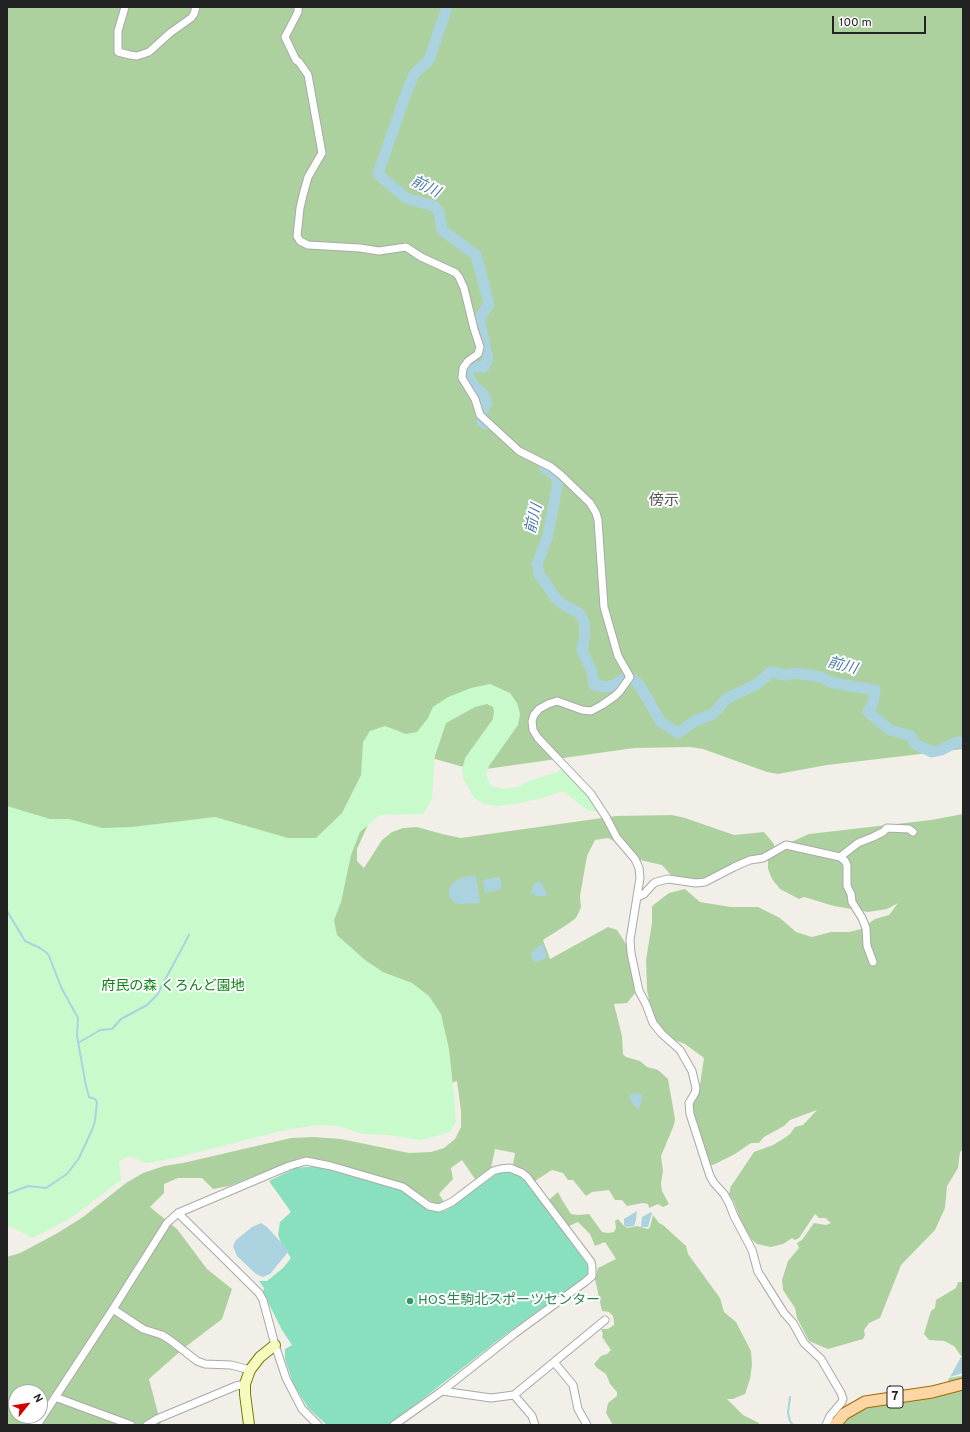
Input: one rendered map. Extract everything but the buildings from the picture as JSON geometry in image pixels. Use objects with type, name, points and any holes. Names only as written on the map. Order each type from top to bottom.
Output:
[{"type":"main road","name":"7","points":[[835,1425],[844,1414],[865,1402],[932,1392],[963,1384]]},
{"type":"street","points":[[125,7],[118,31],[118,52],[136,56],[149,52],[170,33],[191,18],[196,7]]},
{"type":"street","points":[[298,7],[298,12],[285,37],[296,60],[303,67],[308,76],[322,153],[308,177],[300,208],[297,236],[300,241],[308,245],[379,251],[406,247],[421,257],[456,273],[460,277],[464,288],[480,347],[478,354],[468,361],[463,368],[462,378],[475,399],[482,417],[519,451],[551,467],[561,475],[590,503],[596,513],[598,520],[604,607],[618,656],[629,679],[615,696],[596,709],[587,711],[557,701],[552,702],[539,709],[534,715],[532,721],[533,730],[538,738],[591,794],[606,817],[617,838],[635,859],[639,868],[640,878],[630,940],[631,953],[639,991],[646,1004],[653,1023],[662,1034],[680,1050],[692,1071],[696,1088],[695,1093],[689,1103],[690,1114],[710,1176],[730,1203],[734,1216],[752,1250],[758,1272],[784,1313],[795,1326],[804,1343],[821,1359],[841,1394],[843,1399],[842,1402],[830,1416],[826,1425]]},
{"type":"street","points":[[840,857],[858,843],[883,832],[887,828],[909,829],[913,832]]},
{"type":"street","points":[[637,897],[644,894],[656,882],[668,879],[705,882],[750,860],[763,858],[786,845],[840,857],[845,861],[847,866],[847,886],[851,894],[852,902],[862,918],[866,928],[866,946],[873,962]]},
{"type":"street","points":[[34,1425],[38,1422],[113,1309],[167,1223],[178,1213],[289,1166],[306,1162],[331,1166],[398,1186],[412,1193],[429,1206],[439,1208],[452,1202],[493,1171],[510,1168],[522,1172],[591,1262],[592,1276],[514,1334],[442,1391],[394,1425]]},
{"type":"street","points":[[178,1213],[259,1293],[286,1378],[302,1408],[318,1425]]},
{"type":"street","points":[[113,1309],[143,1329],[162,1335],[197,1361],[205,1364],[231,1365],[250,1370]]},
{"type":"street","points":[[442,1391],[491,1398],[514,1395],[605,1320]]},
{"type":"street","points":[[249,1425],[245,1384],[250,1370],[260,1357],[275,1345]]},
{"type":"street","points":[[554,1362],[573,1386],[578,1409],[587,1425]]},
{"type":"street","points":[[147,1425],[236,1386],[245,1384]]},
{"type":"street","points":[[514,1395],[532,1416],[535,1425]]},
{"type":"street","points":[[55,1397],[131,1425]]},
{"type":"green space","points":[[7,7],[963,7],[963,749],[827,765],[778,774],[767,772],[703,749],[690,747],[634,748],[479,770],[435,759],[421,760],[371,818],[357,849],[357,861],[364,868],[382,840],[392,832],[403,828],[417,827],[461,838],[616,816],[672,815],[734,835],[764,832],[774,844],[774,851],[708,880],[697,880],[671,875],[662,865],[640,860],[632,850],[608,838],[595,840],[587,856],[580,896],[581,907],[576,918],[543,940],[550,959],[608,927],[617,930],[626,944],[635,993],[627,1003],[614,1004],[622,1036],[623,1054],[626,1057],[640,1061],[647,1067],[658,1070],[668,1079],[675,1119],[661,1156],[663,1171],[661,1183],[662,1191],[669,1204],[663,1207],[658,1204],[649,1208],[648,1204],[643,1203],[627,1206],[622,1200],[615,1200],[609,1190],[592,1192],[586,1196],[573,1180],[568,1180],[563,1173],[552,1170],[535,1181],[529,1174],[513,1164],[515,1153],[495,1149],[491,1168],[475,1179],[462,1160],[451,1168],[453,1179],[439,1194],[444,1202],[437,1204],[406,1185],[324,1160],[308,1157],[300,1158],[229,1186],[213,1189],[202,1178],[178,1178],[164,1184],[164,1193],[150,1207],[177,1229],[207,1269],[232,1289],[222,1319],[184,1348],[149,1379],[161,1425],[7,1425],[7,1257],[20,1253],[56,1234],[83,1217],[126,1183],[143,1173],[164,1166],[291,1138],[314,1137],[341,1139],[409,1153],[431,1152],[444,1148],[455,1139],[461,1127],[461,1111],[457,1081],[449,1084],[359,1071],[7,1194]]},
{"type":"green space","name":"府民の森 くろんど園地","points":[[490,684],[510,693],[517,703],[520,714],[518,725],[489,766],[486,775],[491,786],[505,789],[518,787],[529,781],[558,772],[563,767],[581,785],[602,813],[587,810],[563,791],[543,798],[497,806],[484,804],[474,798],[463,778],[462,770],[465,758],[493,719],[494,711],[493,707],[487,704],[475,707],[446,723],[435,756],[432,798],[423,814],[380,815],[360,832],[351,855],[341,902],[334,920],[337,935],[365,960],[383,972],[412,983],[429,996],[441,1014],[449,1049],[454,1095],[456,1122],[450,1132],[421,1140],[389,1135],[363,1134],[339,1126],[316,1125],[281,1131],[175,1158],[146,1163],[130,1156],[119,1161],[121,1180],[71,1218],[33,1238],[11,1227],[7,1227],[7,806],[50,819],[69,819],[102,828],[132,827],[215,817],[288,838],[316,838],[342,813],[361,775],[363,742],[370,731],[385,726],[406,734],[417,732],[428,718],[433,707],[448,697],[471,688]]},
{"type":"green space","points":[[963,814],[963,1149],[960,1152],[958,1168],[947,1186],[945,1208],[935,1230],[901,1265],[880,1318],[869,1323],[864,1330],[865,1335],[863,1339],[828,1349],[809,1341],[797,1318],[795,1308],[783,1290],[782,1280],[788,1261],[799,1248],[797,1243],[802,1240],[814,1223],[826,1225],[831,1223],[825,1218],[819,1218],[815,1214],[799,1238],[795,1240],[792,1238],[783,1244],[771,1247],[757,1244],[751,1239],[741,1222],[734,1202],[729,1194],[731,1186],[754,1152],[773,1145],[783,1139],[790,1134],[795,1127],[803,1125],[817,1110],[790,1120],[784,1126],[764,1137],[759,1143],[751,1143],[735,1154],[713,1165],[708,1164],[691,1110],[699,1091],[704,1058],[685,1044],[674,1040],[662,1031],[652,1015],[647,990],[646,960],[652,923],[652,906],[669,893],[685,889],[700,902],[731,907],[758,907],[780,918],[796,932],[812,937],[831,932],[849,932],[861,929],[875,919],[889,915],[898,903],[887,909],[868,912],[834,906],[804,897],[799,899],[780,889],[772,879],[768,869],[768,858],[791,842],[809,834],[931,820]]},
{"type":"green space","name":"HOS生駒北スポーツセンター","points":[[319,1167],[398,1189],[426,1207],[438,1211],[448,1209],[498,1173],[505,1172],[516,1174],[525,1179],[587,1264],[589,1268],[588,1275],[510,1331],[389,1425],[327,1425],[308,1408],[293,1383],[285,1359],[285,1349],[292,1345],[282,1330],[263,1292],[264,1288],[259,1281],[267,1281],[283,1268],[291,1258],[282,1245],[278,1235],[280,1222],[291,1212],[269,1181],[296,1168]]},
{"type":"green space","points":[[558,1192],[571,1214],[589,1214],[602,1232],[614,1232],[616,1228],[615,1221],[618,1219],[627,1228],[637,1226],[648,1229],[650,1227],[653,1215],[659,1223],[686,1246],[688,1254],[720,1298],[724,1312],[736,1322],[751,1351],[752,1365],[750,1379],[745,1394],[733,1399],[727,1399],[743,1415],[759,1423],[759,1425],[613,1425],[606,1413],[608,1403],[617,1396],[617,1392],[610,1384],[606,1374],[594,1364],[601,1356],[607,1354],[611,1350],[602,1337],[603,1334],[601,1329],[608,1329],[614,1325],[614,1321],[613,1316],[609,1312],[602,1311],[595,1279],[598,1268],[616,1259],[605,1242],[595,1246],[590,1234],[578,1222],[569,1226],[549,1200]]},
{"type":"green space","points":[[958,1282],[963,1282],[963,1357],[954,1346],[944,1341],[929,1340],[924,1334],[931,1311],[935,1308],[936,1300],[956,1288]]},
{"type":"green space","points":[[963,1374],[963,1425],[840,1425],[850,1414],[868,1406],[925,1399],[948,1394],[949,1378],[961,1376]]},
{"type":"water","points":[[476,876],[480,903],[461,904],[453,902],[449,895],[450,886],[458,879]]},
{"type":"water","points":[[499,877],[501,881],[501,889],[485,893],[483,880]]},
{"type":"water","points":[[539,881],[547,894],[546,896],[537,896],[531,893],[534,884]]},
{"type":"water","points":[[543,944],[547,957],[539,962],[533,961],[531,953]]},
{"type":"water","points":[[636,1093],[642,1095],[639,1109],[635,1107],[629,1097],[630,1095]]},
{"type":"water","points":[[637,1211],[634,1226],[626,1227],[624,1225],[624,1219]]},
{"type":"water","points":[[651,1212],[648,1227],[641,1227],[642,1217]]},
{"type":"water","points":[[261,1223],[267,1227],[289,1251],[270,1274],[263,1277],[256,1274],[237,1256],[233,1246],[236,1240],[252,1227]]},
{"type":"water","points":[[961,1357],[963,1358],[963,1373],[950,1377]]},
{"type":"waterway","name":"前川","points":[[447,7],[429,60],[414,74],[378,174],[406,198],[434,206],[439,212],[442,230],[476,255],[489,304],[479,319],[488,359],[484,367],[470,366],[468,376],[473,385],[483,394],[487,402],[482,413],[482,421],[485,424]]},
{"type":"waterway","name":"前川","points":[[544,467],[555,475],[558,481],[548,535],[537,564],[539,574],[555,597],[562,604],[579,613],[584,622],[585,636],[582,650],[592,671],[594,685],[606,687],[616,684],[625,678],[633,679],[640,686],[661,722],[678,733],[695,721],[713,714],[726,699],[757,684],[771,672],[786,675],[795,673],[821,677],[833,683],[875,690],[873,703],[868,712],[890,730],[911,736],[915,744],[932,752],[941,750],[957,742],[963,743]]},
{"type":"waterway","points":[[7,911],[25,941],[40,948],[49,956],[61,987],[78,1018],[77,1036],[86,1086],[89,1097],[95,1099],[97,1102],[95,1121],[92,1130],[79,1158],[67,1174],[46,1188],[28,1186],[7,1194]]},
{"type":"waterway","points":[[78,1043],[100,1030],[112,1029],[121,1019],[147,1005],[157,995],[189,935]]},
{"type":"waterway","points":[[790,1397],[788,1413],[790,1421],[793,1425]]},
{"type":"place","name":"HOS生駒北スポーツセンター","points":[[410,1301]]},
{"type":"district","name":"傍示","points":[[664,502]]}]
